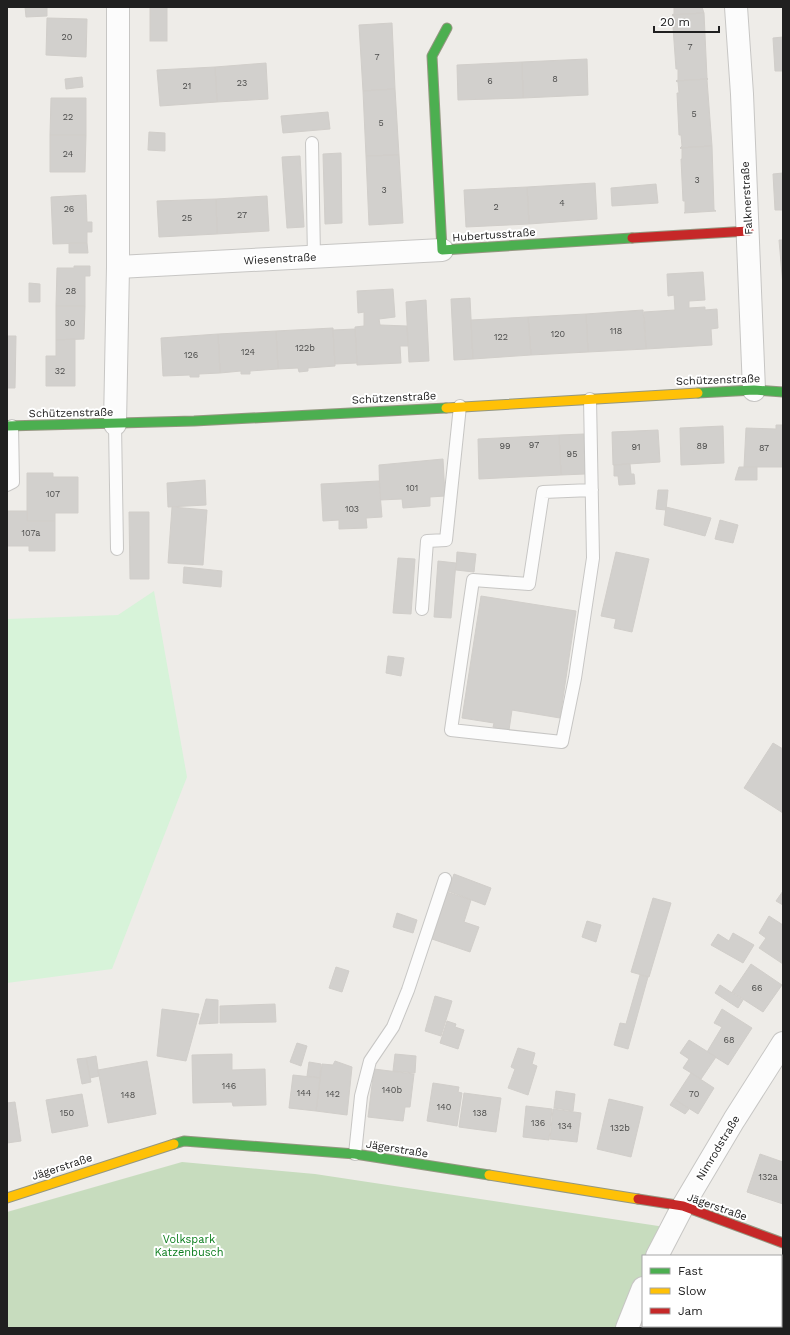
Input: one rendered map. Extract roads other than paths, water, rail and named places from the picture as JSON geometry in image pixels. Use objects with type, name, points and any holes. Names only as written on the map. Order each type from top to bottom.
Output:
[{"type":"street","points":[[115,424],[118,267],[118,7]]},
{"type":"street","name":"Falknerstraße","points":[[736,7],[748,231],[754,390]]},
{"type":"street","name":"Hubertusstraße","points":[[447,28],[432,56],[442,250],[748,231]]},
{"type":"street","name":"Wiesenstraße","points":[[118,267],[314,258],[442,250]]},
{"type":"street","name":"Schützenstraße","points":[[9,426],[115,424],[754,390],[783,392]]},
{"type":"street","name":"Nimrodstraße","points":[[658,1255],[683,1206],[734,1120],[783,1043]]},
{"type":"street","name":"Jägerstraße","points":[[7,1198],[184,1141],[355,1154],[683,1206],[783,1243]]},
{"type":"street","points":[[627,1328],[642,1290]]},
{"type":"lane","points":[[312,144],[314,258]]},
{"type":"lane","points":[[590,399],[592,490],[593,558],[575,678],[562,742],[451,730],[473,580],[529,584],[543,492],[592,490]]},
{"type":"lane","points":[[422,609],[428,541],[446,540],[460,406]]},
{"type":"lane","points":[[115,424],[117,549]]},
{"type":"lane","points":[[7,485],[13,482],[9,426]]},
{"type":"lane","points":[[355,1154],[361,1096],[370,1062],[393,1027],[408,990],[445,879]]},
{"type":"park label","name":"Volkspark Katzenbusch","points":[[189,1245]]}]
